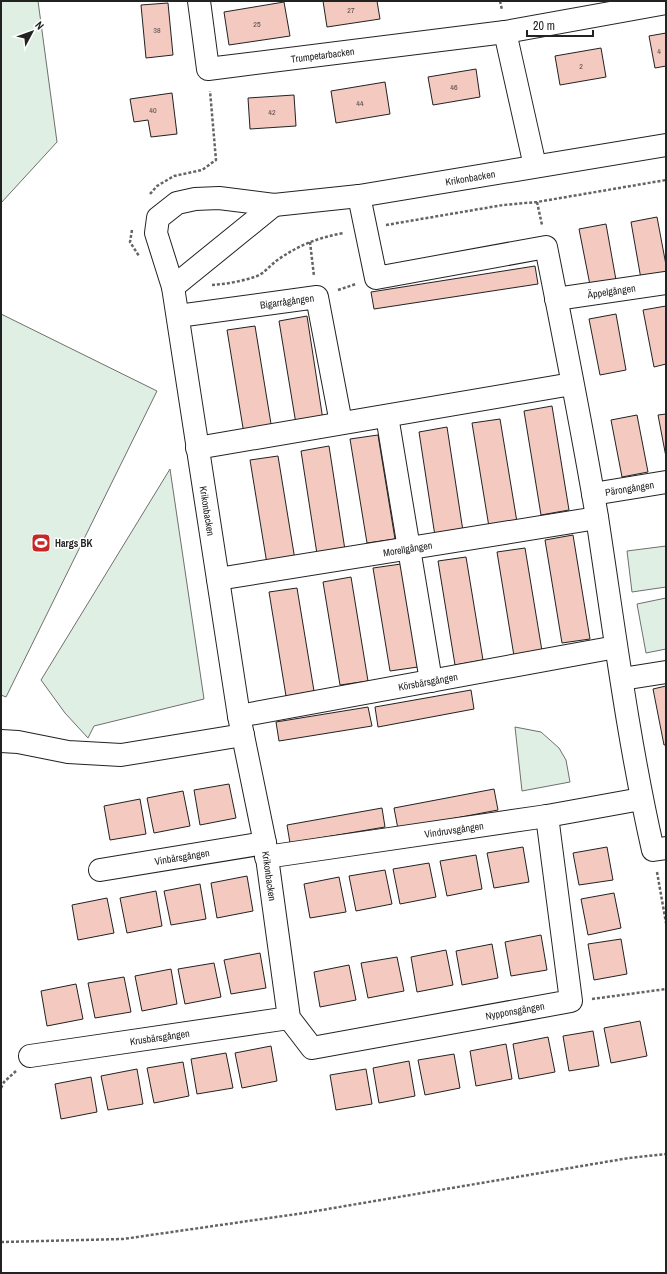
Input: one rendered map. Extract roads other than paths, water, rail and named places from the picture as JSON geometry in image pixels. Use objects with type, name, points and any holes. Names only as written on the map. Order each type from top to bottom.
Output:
[{"type":"street","name":"Trumpetarbacken","points":[[200,1],[208,69],[505,32],[666,3]]},
{"type":"street","points":[[505,32],[535,166]]},
{"type":"street","name":"Krikonbacken","points":[[289,1018],[265,850],[241,725],[197,448],[178,316],[173,287],[156,233],[158,218],[177,203],[195,199],[219,198],[274,206],[359,196],[535,166],[666,146]]},
{"type":"street","points":[[359,196],[376,278],[546,247],[593,494],[641,799],[660,849]]},
{"type":"street","points":[[173,287],[274,206]]},
{"type":"street","name":"Äppelgången","points":[[556,299],[666,283]]},
{"type":"street","name":"Bigarrågången","points":[[178,316],[317,297],[341,423]]},
{"type":"street","points":[[197,448],[572,384]]},
{"type":"street","points":[[387,416],[431,681]]},
{"type":"street","name":"Pärongången","points":[[593,494],[666,482]]},
{"type":"street","name":"Morellgången","points":[[218,580],[597,518]]},
{"type":"street","name":"Körsbärsgången","points":[[241,725],[431,681],[616,647]]},
{"type":"street","points":[[622,679],[666,672]]},
{"type":"street","points":[[10,741],[68,752],[121,755],[241,725]]},
{"type":"street","name":"Vindruvsgången","points":[[265,850],[547,816],[641,799]]},
{"type":"street","name":"Nypponsgången","points":[[289,1018],[312,1048],[571,1001],[547,816]]},
{"type":"street","name":"Vinbärsgången","points":[[100,870],[265,850]]},
{"type":"street","name":"Krusbärsgången","points":[[30,1056],[289,1018]]},
{"type":"place","name":"Hargs BK","points":[[41,543]]}]
